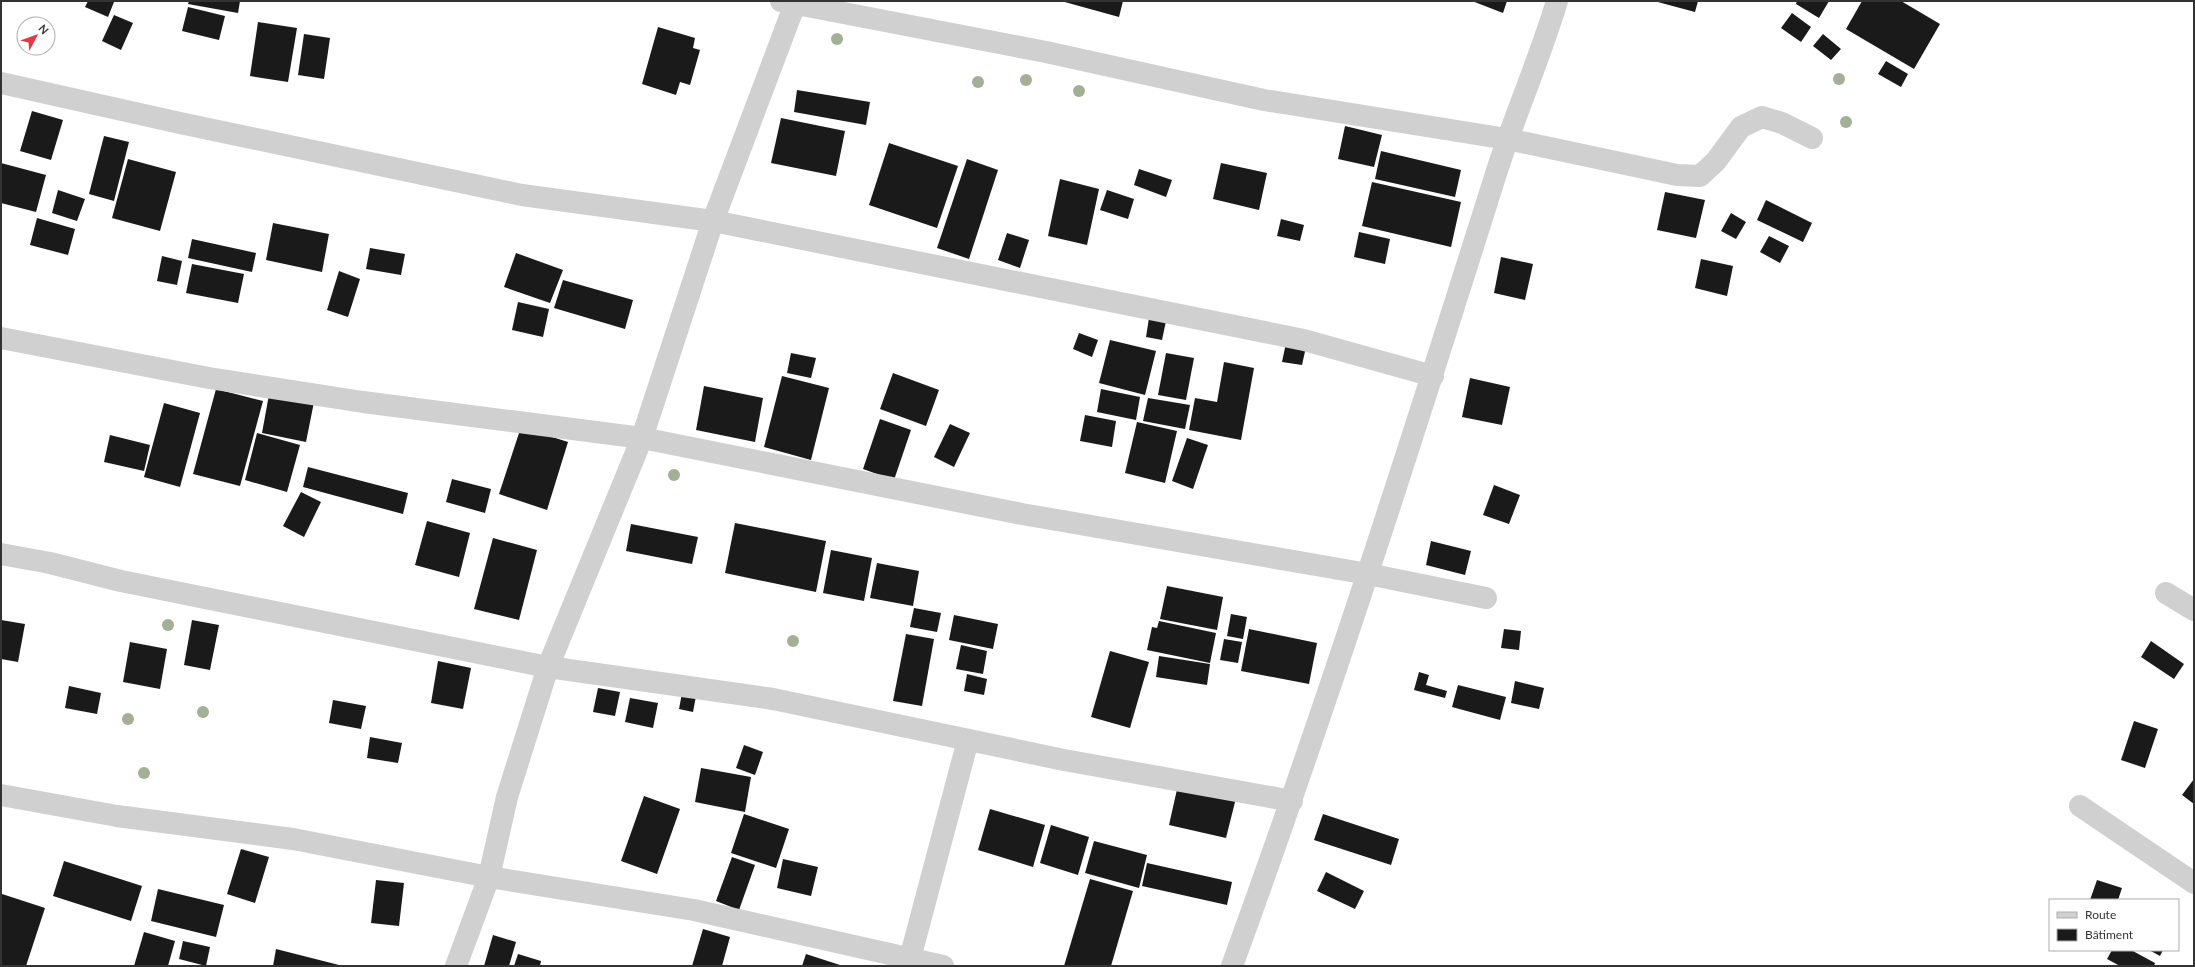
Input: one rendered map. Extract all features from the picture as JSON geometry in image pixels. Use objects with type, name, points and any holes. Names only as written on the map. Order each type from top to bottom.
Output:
[{"type":"street","points":[[1232,966],[1292,801],[1368,574],[1507,139],[1548,32],[1557,1]]},
{"type":"street","points":[[456,966],[489,877],[507,797],[548,667],[642,438],[713,221],[791,2],[1046,52],[1264,100],[1507,139],[1677,176],[1700,176],[1716,161],[1741,126],[1762,117],[1782,123],[1812,138]]},
{"type":"street","points":[[1,82],[180,123],[522,195],[713,221],[1304,340],[1432,376]]},
{"type":"street","points":[[1,338],[89,356],[363,402],[642,438],[1022,514],[1368,574],[1486,598]]},
{"type":"street","points":[[1,554],[50,563],[121,581],[548,667],[773,699],[1064,760],[1292,801]]},
{"type":"street","points":[[2166,593],[2194,610]]},
{"type":"street","points":[[910,962],[968,740]]},
{"type":"street","points":[[1,795],[117,816],[293,839],[489,877],[694,910],[910,962],[943,966]]},
{"type":"street","points":[[2080,806],[2194,883]]},
{"type":"building","points":[[88,1],[114,2],[108,17],[85,7]]},
{"type":"building","points":[[189,1],[240,1],[238,13],[188,4]]},
{"type":"building","points":[[1061,1],[1123,1],[1119,17]]},
{"type":"building","points":[[1472,1],[1507,1],[1503,13]]},
{"type":"building","points":[[1654,1],[1698,1],[1695,12]]},
{"type":"building","points":[[1797,1],[1829,1],[1819,18],[1796,4]]},
{"type":"building","points":[[1862,1],[1901,1],[1940,24],[1914,69],[1846,29]]},
{"type":"building","points":[[188,7],[225,16],[219,40],[182,31]]},
{"type":"building","points":[[1792,13],[1811,27],[1801,42],[1781,28]]},
{"type":"building","points":[[114,15],[133,23],[121,50],[102,41]]},
{"type":"building","points":[[258,22],[297,28],[288,82],[250,76]]},
{"type":"building","points":[[658,27],[695,38],[693,48],[700,50],[690,85],[680,82],[676,95],[642,84]]},
{"type":"building","points":[[304,34],[330,38],[324,79],[298,75]]},
{"type":"building","points":[[1823,34],[1841,49],[1831,60],[1813,46]]},
{"type":"building","points":[[1886,61],[1908,74],[1901,87],[1878,74]]},
{"type":"building","points":[[797,90],[870,102],[866,125],[794,112]]},
{"type":"building","points":[[32,111],[63,120],[51,160],[20,151]]},
{"type":"building","points":[[781,118],[845,131],[836,176],[771,163]]},
{"type":"building","points":[[1345,126],[1382,135],[1374,167],[1338,159]]},
{"type":"building","points":[[104,136],[129,142],[114,201],[89,194]]},
{"type":"building","points":[[889,143],[958,166],[937,228],[869,205]]},
{"type":"building","points":[[1381,151],[1461,170],[1455,197],[1375,179]]},
{"type":"building","points":[[128,159],[176,172],[160,231],[112,218]]},
{"type":"building","points":[[967,159],[998,170],[969,259],[937,248]]},
{"type":"building","points":[[1,163],[46,175],[36,212],[1,203]]},
{"type":"building","points":[[1221,163],[1267,173],[1259,210],[1213,199]]},
{"type":"building","points":[[1139,169],[1172,180],[1166,197],[1134,185]]},
{"type":"building","points":[[1060,179],[1099,189],[1087,245],[1048,236]]},
{"type":"building","points":[[1372,182],[1461,202],[1451,247],[1362,226]]},
{"type":"building","points":[[58,190],[85,199],[77,221],[52,213]]},
{"type":"building","points":[[1107,190],[1134,199],[1128,219],[1100,210]]},
{"type":"building","points":[[1665,192],[1705,200],[1696,238],[1657,230]]},
{"type":"building","points":[[1766,200],[1812,223],[1803,242],[1757,220]]},
{"type":"building","points":[[1731,213],[1746,222],[1736,239],[1721,231]]},
{"type":"building","points":[[37,218],[75,229],[68,255],[30,245]]},
{"type":"building","points":[[1281,219],[1304,225],[1300,241],[1277,236]]},
{"type":"building","points":[[273,223],[329,234],[322,272],[266,260]]},
{"type":"building","points":[[1359,232],[1390,239],[1385,264],[1354,257]]},
{"type":"building","points":[[1007,233],[1029,240],[1020,268],[998,260]]},
{"type":"building","points":[[1769,236],[1789,246],[1780,263],[1760,252]]},
{"type":"building","points":[[192,239],[256,253],[252,272],[188,258]]},
{"type":"building","points":[[370,248],[405,254],[401,275],[366,269]]},
{"type":"building","points":[[516,253],[563,270],[550,303],[504,287]]},
{"type":"building","points":[[162,256],[182,261],[177,285],[157,281]]},
{"type":"building","points":[[1501,257],[1533,264],[1525,300],[1494,293]]},
{"type":"building","points":[[1701,259],[1733,266],[1727,296],[1695,288]]},
{"type":"building","points":[[192,264],[244,274],[238,303],[186,293]]},
{"type":"building","points":[[339,271],[360,279],[348,317],[327,310]]},
{"type":"building","points":[[563,280],[633,300],[625,329],[554,308]]},
{"type":"building","points":[[518,302],[549,309],[543,337],[512,330]]},
{"type":"building","points":[[1149,318],[1166,321],[1162,340],[1146,337]]},
{"type":"building","points":[[1079,333],[1098,340],[1092,357],[1073,349]]},
{"type":"building","points":[[1110,340],[1156,351],[1145,395],[1099,383]]},
{"type":"building","points":[[1286,343],[1306,347],[1302,365],[1282,362]]},
{"type":"building","points":[[791,353],[816,358],[811,378],[787,373]]},
{"type":"building","points":[[1166,353],[1194,358],[1186,400],[1158,395]]},
{"type":"building","points":[[1224,362],[1254,368],[1241,440],[1189,430],[1195,398],[1217,402]]},
{"type":"building","points":[[893,373],[939,390],[926,426],[880,409]]},
{"type":"building","points":[[782,376],[829,388],[811,460],[764,447]]},
{"type":"building","points":[[1470,378],[1510,387],[1502,425],[1462,417]]},
{"type":"building","points":[[704,386],[763,398],[755,442],[696,430]]},
{"type":"building","points":[[216,389],[263,401],[240,486],[193,474]]},
{"type":"building","points":[[270,389],[315,397],[306,442],[262,433]]},
{"type":"building","points":[[1101,389],[1140,397],[1136,420],[1097,412]]},
{"type":"building","points":[[1148,398],[1190,405],[1185,429],[1143,421]]},
{"type":"building","points":[[164,403],[200,413],[180,487],[144,477]]},
{"type":"building","points":[[1085,415],[1116,421],[1112,447],[1080,441]]},
{"type":"building","points":[[880,419],[911,430],[894,480],[863,469]]},
{"type":"building","points":[[1137,422],[1177,431],[1165,483],[1125,473]]},
{"type":"building","points":[[950,424],[970,433],[954,467],[934,457]]},
{"type":"building","points":[[521,427],[568,442],[547,510],[499,494]]},
{"type":"building","points":[[257,433],[300,445],[287,492],[245,480]]},
{"type":"building","points":[[110,435],[150,445],[144,471],[104,462]]},
{"type":"building","points":[[1187,438],[1208,445],[1193,489],[1172,481]]},
{"type":"building","points":[[308,467],[408,493],[403,514],[303,487]]},
{"type":"building","points":[[452,479],[491,489],[485,513],[446,502]]},
{"type":"building","points":[[1494,485],[1520,495],[1509,524],[1483,515]]},
{"type":"building","points":[[301,492],[321,502],[304,537],[283,526]]},
{"type":"building","points":[[427,521],[470,533],[459,577],[415,565]]},
{"type":"building","points":[[735,523],[826,541],[816,592],[725,573]]},
{"type":"building","points":[[631,524],[698,537],[692,564],[626,551]]},
{"type":"building","points":[[493,538],[537,550],[519,620],[474,609]]},
{"type":"building","points":[[1431,541],[1471,551],[1465,575],[1426,565]]},
{"type":"building","points":[[831,550],[872,558],[864,601],[823,593]]},
{"type":"building","points":[[877,563],[919,571],[913,606],[870,598]]},
{"type":"building","points":[[1167,586],[1223,597],[1217,630],[1160,619]]},
{"type":"building","points":[[914,608],[941,613],[937,632],[910,627]]},
{"type":"building","points":[[1231,614],[1247,617],[1243,639],[1227,636]]},
{"type":"building","points":[[954,615],[998,624],[993,649],[949,640]]},
{"type":"building","points":[[1,620],[25,624],[18,662],[1,659]]},
{"type":"building","points":[[192,620],[219,625],[210,670],[184,665]]},
{"type":"building","points":[[1159,621],[1216,633],[1210,663],[1147,650],[1152,627],[1157,628]]},
{"type":"building","points":[[1249,629],[1317,643],[1309,684],[1241,671]]},
{"type":"building","points":[[1504,629],[1521,631],[1519,650],[1501,648]]},
{"type":"building","points":[[906,634],[934,639],[922,706],[893,701]]},
{"type":"building","points":[[1224,639],[1242,642],[1238,663],[1220,660]]},
{"type":"building","points":[[2151,641],[2184,664],[2174,679],[2141,657]]},
{"type":"building","points":[[130,642],[167,649],[160,689],[123,682]]},
{"type":"building","points":[[961,645],[987,651],[983,674],[956,669]]},
{"type":"building","points":[[1110,651],[1149,662],[1130,728],[1091,717]]},
{"type":"building","points":[[1159,656],[1210,664],[1207,685],[1156,677]]},
{"type":"building","points":[[438,661],[471,668],[463,709],[431,703]]},
{"type":"building","points":[[1419,672],[1429,675],[1426,685],[1447,691],[1445,698],[1414,690]]},
{"type":"building","points":[[967,674],[987,679],[984,695],[964,691]]},
{"type":"building","points":[[1515,681],[1544,688],[1539,709],[1511,703]]},
{"type":"building","points":[[1458,685],[1506,697],[1500,720],[1452,707]]},
{"type":"building","points":[[69,686],[101,693],[97,714],[65,708]]},
{"type":"building","points":[[598,688],[620,692],[615,716],[593,712]]},
{"type":"building","points":[[682,693],[696,696],[693,712],[679,709]]},
{"type":"building","points":[[630,698],[658,703],[653,728],[625,722]]},
{"type":"building","points":[[333,700],[366,706],[361,729],[329,723]]},
{"type":"building","points":[[2134,721],[2158,729],[2145,768],[2121,760]]},
{"type":"building","points":[[370,737],[402,743],[398,763],[367,758]]},
{"type":"building","points":[[744,745],[763,752],[755,775],[736,768]]},
{"type":"building","points":[[701,768],[751,777],[745,812],[695,802]]},
{"type":"building","points":[[2194,779],[2194,804],[2182,795]]},
{"type":"building","points":[[1178,785],[1236,798],[1226,838],[1169,825]]},
{"type":"building","points":[[644,796],[680,809],[657,874],[621,861]]},
{"type":"building","points":[[990,809],[1045,825],[1033,867],[978,850]]},
{"type":"building","points":[[744,814],[789,829],[776,868],[731,853]]},
{"type":"building","points":[[1323,814],[1399,839],[1391,865],[1314,840]]},
{"type":"building","points":[[1051,825],[1089,837],[1078,875],[1040,863]]},
{"type":"building","points":[[1094,841],[1147,855],[1139,888],[1085,873]]},
{"type":"building","points":[[241,849],[269,857],[255,903],[227,894]]},
{"type":"building","points":[[732,857],[755,865],[739,910],[716,901]]},
{"type":"building","points":[[783,859],[818,867],[811,896],[777,888]]},
{"type":"building","points":[[64,861],[142,886],[131,921],[53,896]]},
{"type":"building","points":[[1147,863],[1232,882],[1227,905],[1142,886]]},
{"type":"building","points":[[1326,872],[1364,891],[1355,909],[1317,891]]},
{"type":"building","points":[[1090,879],[1133,891],[1111,966],[1064,966]]},
{"type":"building","points":[[376,880],[404,883],[399,926],[371,923]]},
{"type":"building","points":[[2097,880],[2122,888],[2118,899],[2090,899]]},
{"type":"building","points":[[158,889],[224,905],[216,937],[151,921]]},
{"type":"building","points":[[2,894],[45,908],[26,966],[1,966]]},
{"type":"building","points":[[703,929],[730,937],[722,966],[692,966]]},
{"type":"building","points":[[144,932],[175,941],[168,966],[134,966]]},
{"type":"building","points":[[493,935],[516,942],[509,966],[484,966]]},
{"type":"building","points":[[183,941],[210,947],[206,966],[179,959]]},
{"type":"building","points":[[276,949],[339,965],[273,966]]},
{"type":"building","points":[[2111,951],[2133,951],[2155,963],[2154,966],[2120,966],[2107,959]]},
{"type":"building","points":[[2151,951],[2162,951],[2160,956]]},
{"type":"building","points":[[518,954],[541,961],[540,966],[514,966]]},
{"type":"building","points":[[806,954],[843,966],[802,966]]}]
